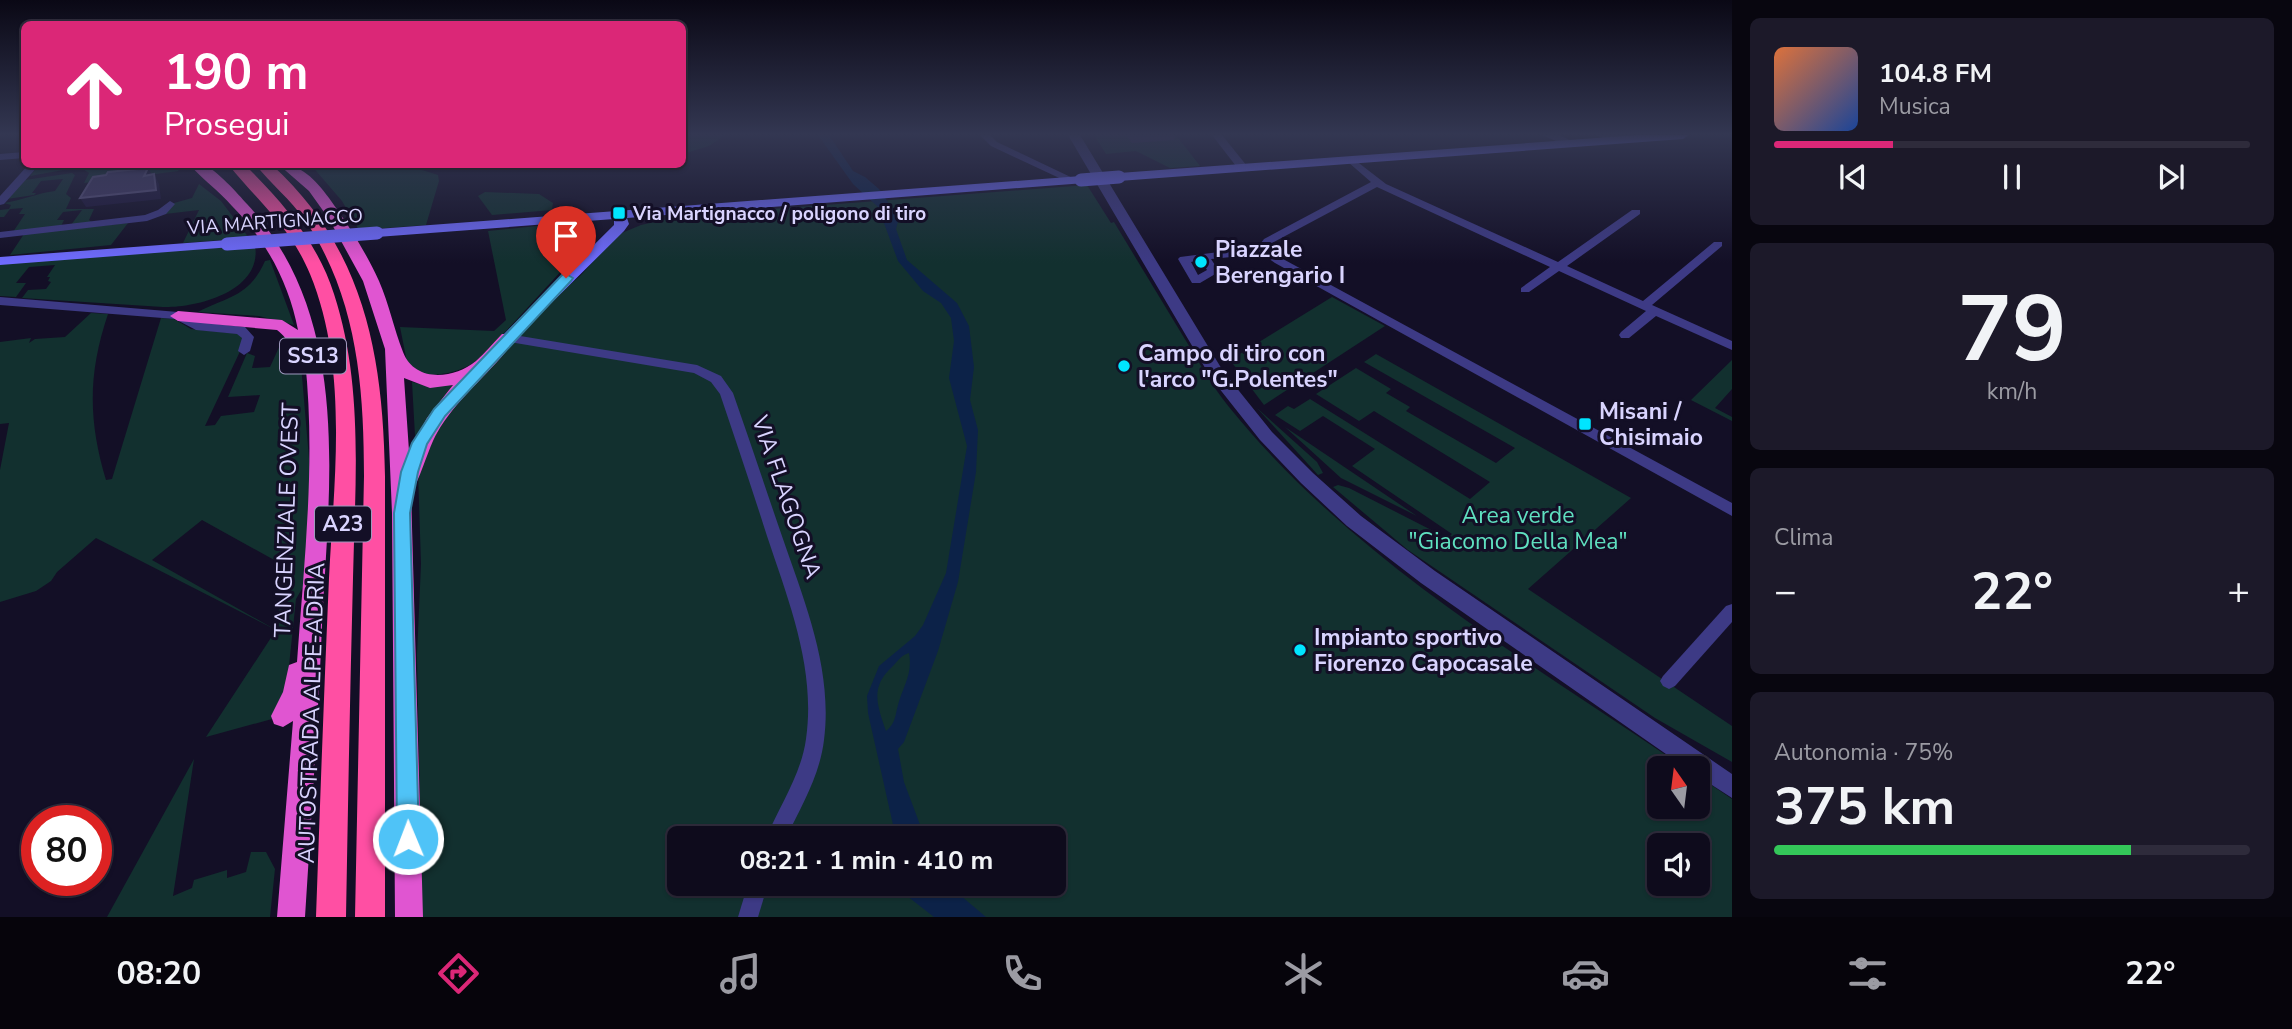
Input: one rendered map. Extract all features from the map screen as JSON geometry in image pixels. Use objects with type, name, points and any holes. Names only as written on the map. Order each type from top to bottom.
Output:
[{"type":"highway","name":"TANGENZIALE OVEST","points":[[211,178],[241,204],[277,252],[293,287],[309,337],[317,380],[319,499],[291,917]]},
{"type":"highway","name":"AUTOSTRADA ALPE-ADRIA","points":[[250,178],[287,220],[313,262],[334,322],[344,374],[346,458],[331,917]]},
{"type":"highway","name":"A23","points":[[275,178],[302,205],[327,243],[352,298],[366,354],[373,442],[370,917]]},
{"type":"highway","points":[[302,178],[314,188],[336,218],[371,281],[394,349],[407,373],[419,380],[452,379],[484,363]]},
{"type":"highway","points":[[178,316],[282,325],[298,337],[317,380]]},
{"type":"highway","points":[[402,513],[410,472],[420,443],[440,413],[508,338]]},
{"type":"highway","points":[[394,349],[402,513],[409,917]]},
{"type":"highway","points":[[283,716],[295,694],[302,615],[313,586]]},
{"type":"highway","points":[[281,917],[282,867]]},
{"type":"main road","name":"VIA MARTIGNACCO","points":[[0,261],[1108,178]]},
{"type":"main road","name":"VIA MARTIGNACCO","points":[[613,235],[640,222],[685,211]]},
{"type":"main road","name":"VIA MARTIGNACCO","points":[[508,338],[586,258],[613,235],[622,224],[620,216]]},
{"type":"main road","name":"VIA MARTIGNACCO","points":[[586,258],[611,221],[620,216]]},
{"type":"main road","name":"VIA MARTIGNACCO","points":[[552,220],[582,227],[591,232],[592,239],[586,258]]},
{"type":"street","points":[[0,202],[22,178]]},
{"type":"street","points":[[1073,178],[1078,180]]},
{"type":"street","points":[[1100,178],[1217,374],[1266,436],[1307,478],[1354,521],[1428,578],[1732,787]]},
{"type":"street","points":[[1371,178],[1377,183],[1732,346]]},
{"type":"street","points":[[1264,250],[1268,241],[1377,183]]},
{"type":"street","name":"VIA MARTIGNACCO","points":[[0,235],[146,218],[162,212],[170,204]]},
{"type":"street","points":[[1525,290],[1636,212]]},
{"type":"street","points":[[1625,335],[1718,244]]},
{"type":"street","points":[[1205,258],[1264,250],[1273,258],[1732,510]]},
{"type":"street","points":[[0,301],[178,316],[196,326],[241,330],[248,337],[244,352]]},
{"type":"street","name":"VIA FLAGOGNA","points":[[508,338],[697,369],[716,379],[726,393],[804,624],[816,692],[817,720],[811,761],[804,783],[782,826]]},
{"type":"street","points":[[1669,681],[1732,611]]},
{"type":"street","points":[[749,914],[754,896]]},
{"type":"green space","points":[[74,178],[66,194],[71,198],[66,209],[94,209],[89,220],[93,223],[71,225],[82,210],[63,212],[57,220],[64,220],[61,226],[13,232],[25,214],[19,214],[23,208],[10,209],[4,217],[0,217],[0,210],[9,209],[11,205],[4,203],[55,191],[63,179],[41,181],[32,193],[36,193],[34,195],[7,199],[25,180]]},
{"type":"green space","points":[[87,178],[125,178],[84,183]]},
{"type":"green space","points":[[322,178],[438,178],[426,225],[359,230],[342,201]]},
{"type":"green space","points":[[199,184],[221,201],[249,238],[183,243],[199,210],[165,214],[174,203],[192,198]]},
{"type":"green space","points":[[1087,185],[1111,223],[1114,222],[1222,399],[1278,462],[1330,513],[1444,604],[1667,756],[1647,756],[1647,819],[1710,819],[1710,784],[1732,799],[1732,917],[422,917],[417,655],[421,564],[418,472],[440,421],[545,305],[580,276],[617,235],[641,225],[681,216]]},
{"type":"green space","points":[[485,192],[539,194],[553,203],[552,210],[492,215],[478,196]]},
{"type":"green space","points":[[128,223],[111,245],[10,255],[24,234]]},
{"type":"green space","points":[[556,224],[576,228],[587,236],[586,244],[484,355],[463,368],[440,374],[423,375],[407,362],[400,327],[494,331],[506,320],[488,231]]},
{"type":"green space","points":[[255,245],[255,261],[249,274],[238,285],[225,294],[193,304],[163,307],[22,298],[28,290],[46,289],[51,282],[48,281],[50,277],[47,277],[55,265],[29,267],[16,283],[26,283],[16,297],[0,296],[0,263]]},
{"type":"green space","points":[[270,260],[294,325],[259,316],[198,312],[245,289],[265,261]]},
{"type":"green space","points":[[1332,297],[1385,326],[1264,405],[1230,360]]},
{"type":"green space","points":[[91,313],[108,314],[97,356],[93,397],[96,437],[106,480],[112,479],[161,318],[174,319],[191,329],[242,334],[243,345],[205,426],[215,425],[221,416],[254,412],[260,395],[228,397],[247,353],[255,356],[252,368],[270,367],[286,332],[300,353],[310,470],[306,582],[296,599],[286,694],[272,719],[206,737],[276,630],[96,538],[57,572],[51,581],[36,591],[0,602],[0,470],[9,423],[0,424],[0,342],[31,338],[29,343],[35,339],[65,337]],"holes":[[[202,520],[285,566],[276,630],[152,560]]]},
{"type":"green space","name":"Area verde \"Giacomo Della Mea\"","points":[[1376,354],[1631,498],[1528,589],[1732,726],[1732,762],[1655,718],[1408,550],[1333,487],[1338,485],[1349,488],[1447,538],[1452,534],[1352,466],[1375,449],[1323,416],[1300,431],[1275,415],[1288,406],[1294,409],[1310,399],[1470,499],[1490,482],[1374,411],[1359,421],[1316,394],[1356,368],[1391,389],[1386,393],[1410,407],[1406,411],[1496,463],[1515,448],[1364,362]]},
{"type":"green space","points":[[1732,360],[1732,389],[1715,408],[1732,417],[1732,421],[1691,400]]},
{"type":"green space","points":[[461,381],[415,436],[412,382],[424,385]]},
{"type":"green space","points":[[1257,408],[1317,462],[1323,473],[1318,475]]},
{"type":"green space","points":[[1285,427],[1417,516],[1341,478]]},
{"type":"green space","points":[[194,759],[173,896],[192,888],[194,880],[227,870],[227,878],[246,872],[251,852],[266,852],[275,869],[270,917],[107,917]]},
{"type":"water","points":[[849,178],[866,178],[879,189],[899,218],[896,229],[907,260],[957,303],[969,326],[974,367],[970,400],[978,430],[976,472],[958,582],[938,651],[904,742],[898,749],[904,782],[920,826],[893,826],[868,713],[867,696],[879,666],[915,636],[923,625],[946,573],[967,446],[949,378],[954,341],[951,318],[941,303],[923,291],[898,261],[878,207]],"holes":[[[909,653],[909,674],[895,719],[886,731],[878,705],[878,689],[885,674]]]},
{"type":"water","points":[[907,896],[961,896],[986,917],[934,917]]},
{"type":"building","points":[[93,178],[154,178],[156,190],[80,198]]},
{"type":"place","name":"Via Martignacco / poligono di tiro","points":[[619,213]]},
{"type":"place","name":"Piazzale Berengario I","points":[[1201,262]]},
{"type":"place","name":"Campo di tiro con l'arco \"G.Polentes\"","points":[[1124,366]]},
{"type":"place","name":"Misani / Chisimaio","points":[[1585,424]]},
{"type":"place","name":"Impianto sportivo Fiorenzo Capocasale","points":[[1300,650]]},
{"type":"route","points":[[408,839],[402,513],[410,472],[420,443],[440,413],[566,278]]}]
